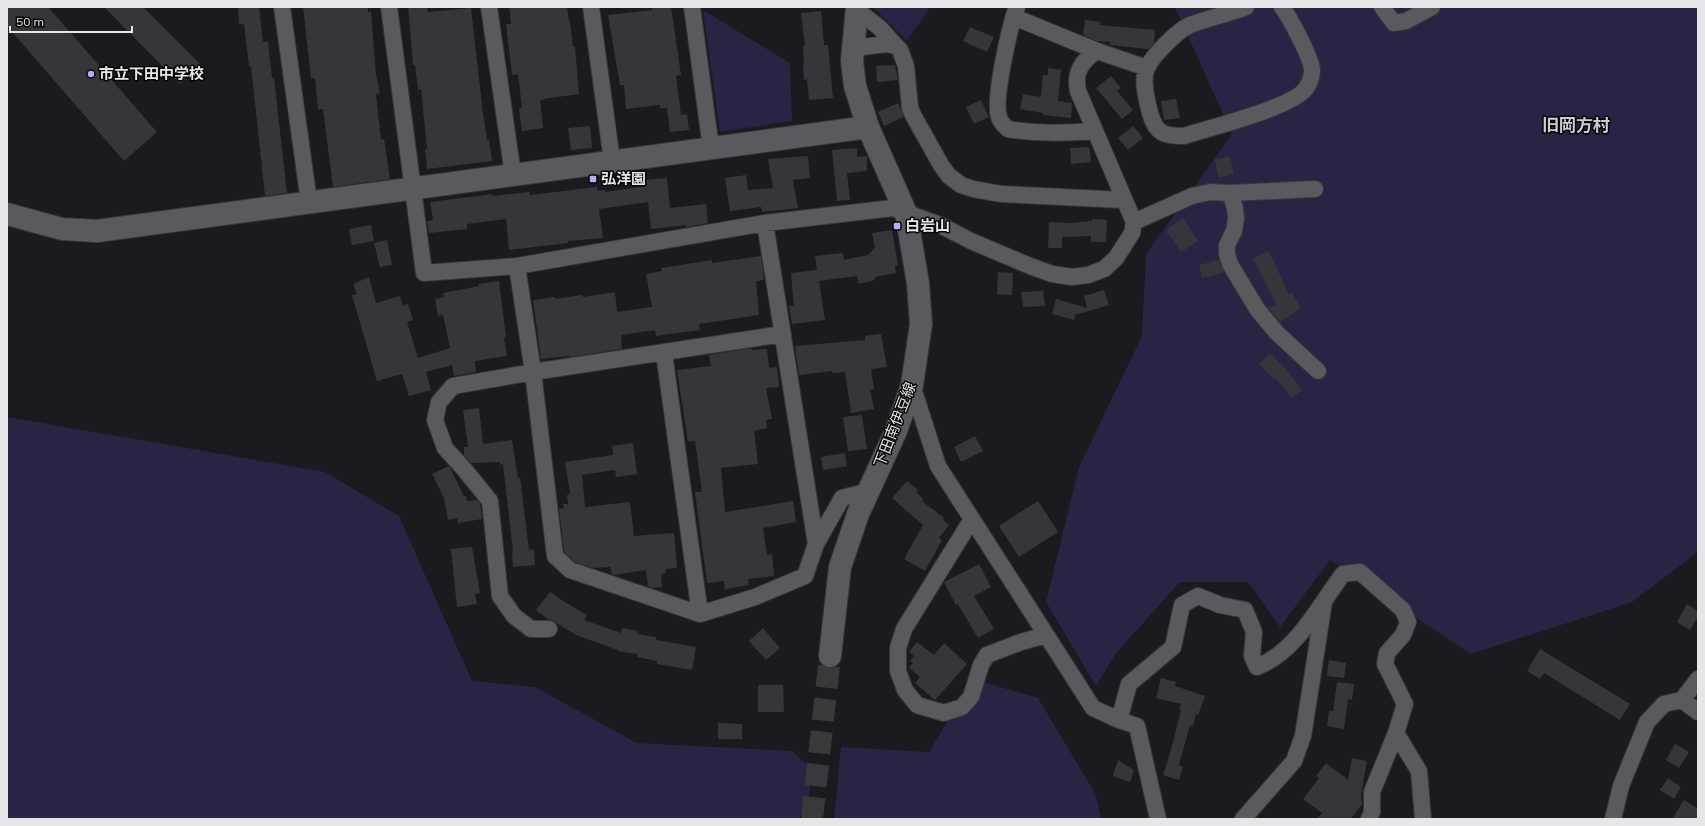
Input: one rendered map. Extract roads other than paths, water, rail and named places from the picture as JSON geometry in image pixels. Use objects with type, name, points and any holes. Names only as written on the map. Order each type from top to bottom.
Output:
[{"type":"street","points":[[282,7],[308,202]]},
{"type":"street","points":[[389,7],[424,273],[517,266],[765,223],[893,208],[940,225],[971,241],[1052,274],[1072,277],[1088,275],[1104,269],[1116,258],[1132,233],[1134,222],[1076,84],[1077,72],[1081,65],[1089,56],[1097,51]]},
{"type":"street","points":[[489,7],[513,175]]},
{"type":"street","points":[[591,7],[612,161]]},
{"type":"street","points":[[692,7],[711,148]]},
{"type":"street","points":[[1246,7],[1215,12],[1178,32],[1147,68],[1144,80],[1150,114],[1155,126],[1161,133],[1171,136],[1184,136],[1274,107],[1298,96],[1307,88],[1311,79],[1312,70],[1309,58],[1282,7]]},
{"type":"street","points":[[1382,7],[1394,23],[1406,21],[1432,7]]},
{"type":"street","points":[[857,9],[880,28],[900,50],[906,66],[910,108],[913,115],[941,166],[949,176],[961,185],[973,189],[1001,194],[1124,200]]},
{"type":"street","name":"下田南伊豆線","points":[[830,656],[840,567],[858,514],[896,431],[912,385],[921,324],[918,283],[906,213],[868,127],[855,86],[852,61],[857,9]]},
{"type":"street","points":[[1095,131],[1063,133],[1024,132],[1008,129],[999,118],[998,105],[1001,76],[1016,12],[1097,51],[1147,68]]},
{"type":"street","points":[[854,48],[886,44],[896,46]]},
{"type":"street","points":[[7,214],[62,229],[97,231],[868,127]]},
{"type":"street","points":[[1134,222],[1192,196],[1210,192],[1230,193],[1315,189]]},
{"type":"street","points":[[1230,193],[1235,208],[1236,220],[1234,231],[1227,245],[1227,254],[1230,264],[1257,309],[1276,332],[1318,370]]},
{"type":"street","points":[[765,223],[816,544]]},
{"type":"street","points":[[517,266],[533,372],[555,556],[570,570],[700,614],[755,596],[806,576],[816,544],[842,498],[869,492]]},
{"type":"street","points":[[549,629],[531,629],[514,616],[500,596],[490,500],[445,448],[434,420],[440,402],[453,386],[533,372],[783,334]]},
{"type":"street","points":[[664,353],[700,614]]},
{"type":"street","points":[[912,385],[938,466],[1093,708],[1119,720],[1137,726],[1158,819]]},
{"type":"street","points":[[972,519],[904,629],[898,648],[898,671],[905,690],[917,705],[944,713],[962,707],[971,697],[981,665],[987,655],[1021,642],[1046,635]]},
{"type":"street","points":[[1119,720],[1129,684],[1173,647],[1182,605],[1198,596],[1220,605],[1245,610],[1254,632],[1252,656],[1257,667],[1271,661],[1296,639],[1343,574],[1360,572],[1403,610],[1408,622],[1404,635],[1387,653],[1385,664],[1405,704],[1396,734],[1372,792],[1372,812],[1369,819]]},
{"type":"street","points":[[1243,819],[1294,761],[1303,736],[1325,599]]},
{"type":"street","points":[[1613,819],[1621,786],[1647,722],[1664,704],[1682,700],[1698,679]]},
{"type":"street","points":[[1682,700],[1698,712]]},
{"type":"street","points":[[1396,734],[1419,771],[1423,819]]},
{"type":"tunnel","points":[[812,819],[830,656]]},
{"type":"place","name":"市立下田中学校","points":[[91,74]]},
{"type":"place","name":"弘洋園","points":[[593,179]]},
{"type":"place","name":"白岩山","points":[[897,226]]},
{"type":"district","name":"旧岡方村","points":[[1576,125]]}]
